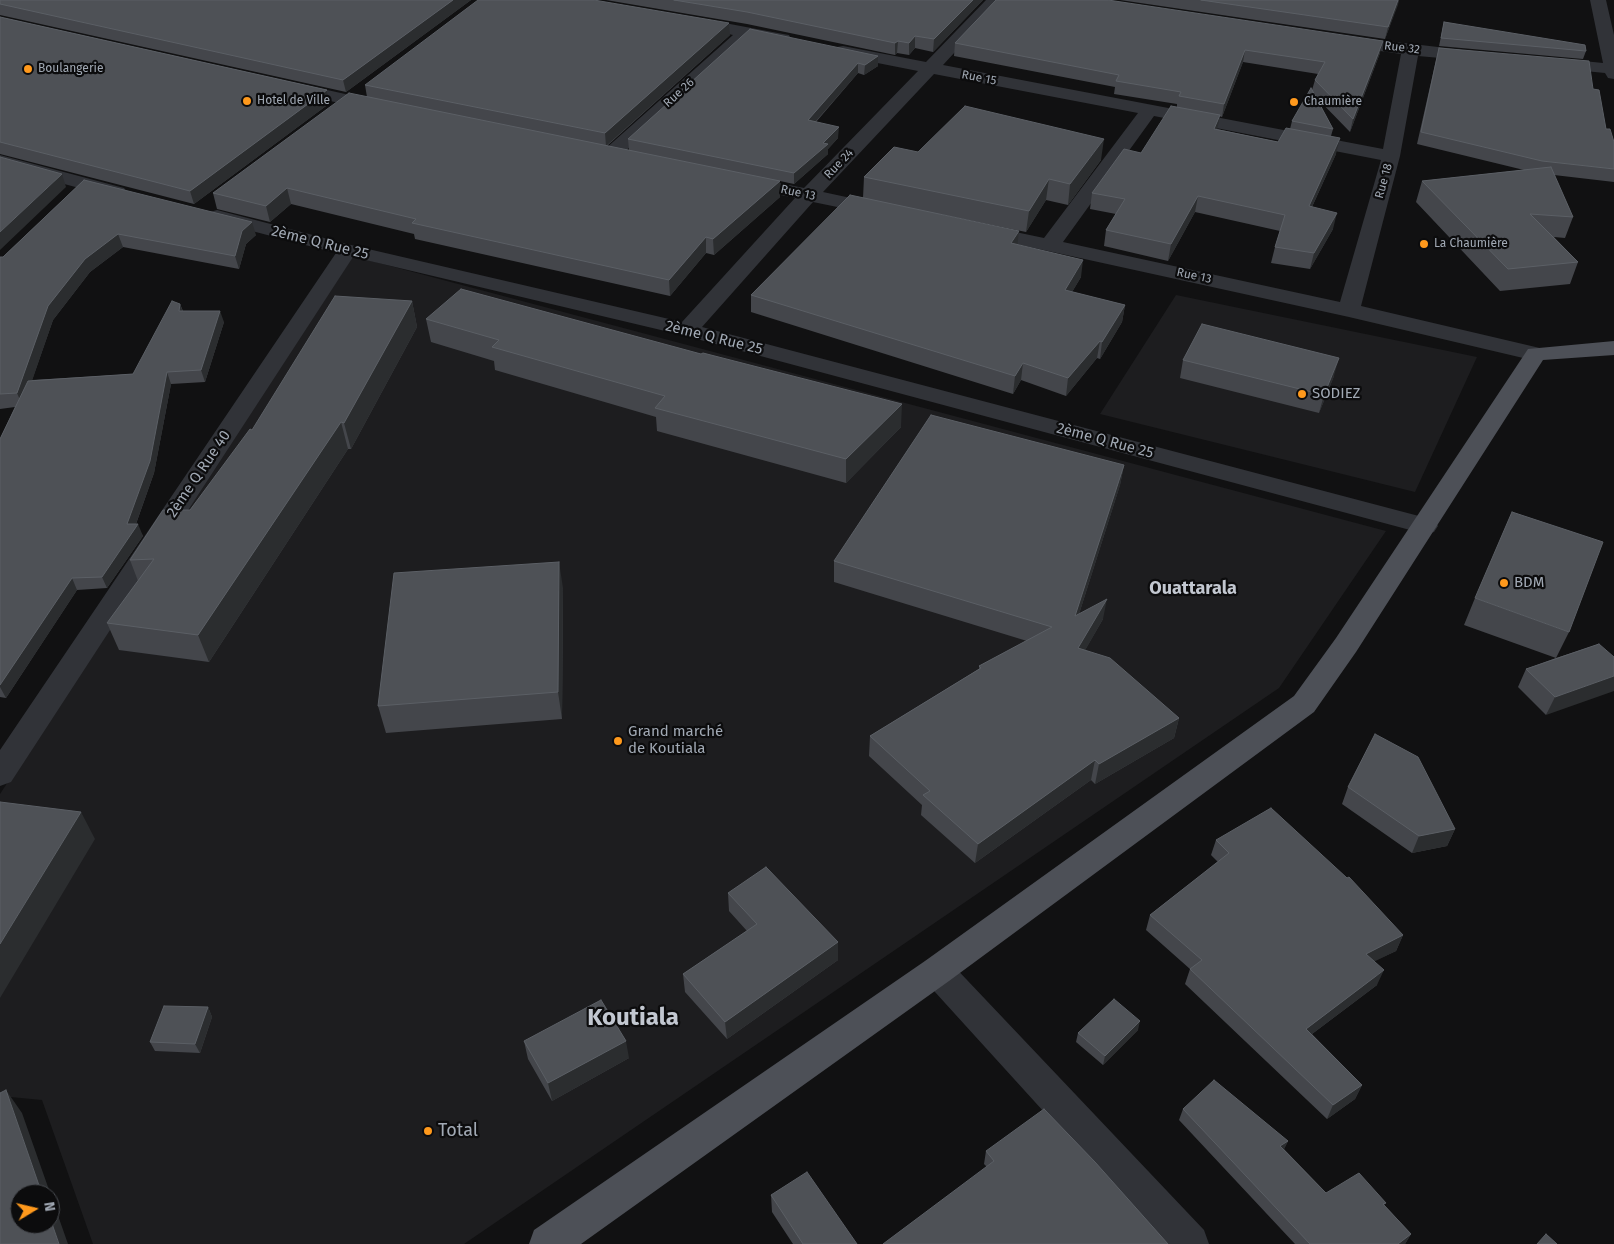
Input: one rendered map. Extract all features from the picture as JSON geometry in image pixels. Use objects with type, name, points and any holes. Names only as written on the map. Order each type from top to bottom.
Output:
[{"type":"main road","points":[[548,1244],[937,971],[1153,816],[1304,704],[1346,645],[1425,526],[1536,354],[1614,348]]},
{"type":"street","name":"Rue 24","points":[[687,330],[809,195],[995,0]]},
{"type":"street","points":[[1536,62],[1614,71],[1598,0]]},
{"type":"street","points":[[681,20],[795,41]]},
{"type":"street","name":"Rue 26","points":[[591,150],[620,156],[747,32]]},
{"type":"street","name":"Rue 32","points":[[1329,38],[1410,50],[1487,57]]},
{"type":"street","name":"Rue 15","points":[[824,47],[930,69],[1391,156]]},
{"type":"street","name":"Rue 18","points":[[1349,310],[1391,156],[1410,50]]},
{"type":"street","points":[[271,83],[397,110]]},
{"type":"street","points":[[333,112],[364,88]]},
{"type":"street","points":[[1050,245],[1149,111]]},
{"type":"street","points":[[0,160],[77,191],[141,198]]},
{"type":"street","name":"Rue 13","points":[[724,178],[896,213]]},
{"type":"street","name":"2ème Q Rue 25","points":[[206,206],[348,250],[687,330],[1425,526]]},
{"type":"street","name":"Rue 13","points":[[963,227],[1349,310],[1536,354]]},
{"type":"street","name":"2ème Q Rue 40","points":[[2,769],[348,250]]},
{"type":"street","points":[[937,971],[1190,1244]]},
{"type":"shaded area","name":"Grand marché de Koutiala","points":[[353,256],[1386,531],[1279,688],[464,1244],[93,1244],[42,1100],[0,1096],[0,794]]},
{"type":"shaded area","points":[[1176,295],[1477,357],[1415,492],[1100,414]]},
{"type":"building","points":[[0,0],[453,0],[343,80],[0,4]]},
{"type":"building","points":[[478,0],[594,0],[729,23],[605,133],[365,85]]},
{"type":"building","points":[[674,0],[973,0],[934,39],[915,36],[909,43],[898,41],[895,43],[747,12]]},
{"type":"building","points":[[996,0],[1108,0],[1383,41],[1353,119],[1315,80],[1325,62],[1245,50],[1224,104],[1179,96],[1181,92],[1116,81],[1119,75],[955,43]]},
{"type":"building","points":[[1201,0],[1398,0],[1388,27]]},
{"type":"building","points":[[0,17],[327,90],[190,191],[0,142]]},
{"type":"building","points":[[1444,22],[1585,45],[1586,51],[1441,38]]},
{"type":"building","points":[[750,29],[878,56],[865,65],[858,63],[808,120],[839,127],[823,143],[828,144],[794,173],[628,139]]},
{"type":"building","points":[[1439,48],[1589,61],[1593,89],[1599,90],[1606,129],[1610,129],[1614,142],[1614,169],[1542,161],[1421,132]]},
{"type":"building","points":[[1311,88],[1333,129],[1292,121]]},
{"type":"building","points":[[349,93],[780,181],[713,239],[706,237],[669,280],[412,223],[416,219],[287,188],[266,206],[213,193]]},
{"type":"building","points":[[965,106],[1104,139],[1070,184],[1049,179],[1029,211],[864,177],[894,147],[918,152]]},
{"type":"building","points":[[1171,106],[1220,115],[1214,129],[1278,142],[1286,128],[1340,138],[1309,206],[1337,213],[1314,253],[1275,247],[1285,215],[1198,196],[1171,244],[1106,230],[1125,199],[1092,193],[1124,149],[1141,153]]},
{"type":"building","points":[[0,157],[62,174],[0,232]]},
{"type":"building","points":[[1551,167],[1573,217],[1530,214],[1578,262],[1508,269],[1422,181]]},
{"type":"building","points":[[84,180],[252,222],[242,231],[235,256],[118,234],[85,259],[48,306],[17,393],[0,394],[0,257],[3,257]]},
{"type":"building","points":[[850,195],[1019,231],[1011,243],[1083,260],[1065,290],[1125,305],[1102,342],[1100,341],[1068,378],[1023,363],[1015,376],[751,295]]},
{"type":"building","points":[[461,289],[701,354],[902,404],[846,459],[655,408],[665,396],[492,347],[499,340],[426,319]]},
{"type":"building","points":[[335,296],[412,301],[344,423],[341,422],[198,635],[107,623],[154,559],[130,560],[163,510],[190,510],[250,429],[252,430]]},
{"type":"building","points":[[172,301],[180,304],[179,311],[220,311],[201,370],[167,372],[150,461],[127,524],[138,524],[102,577],[72,578],[0,685],[0,439],[28,381],[133,374]]},
{"type":"building","points":[[1202,324],[1339,358],[1324,395],[1183,360]]},
{"type":"building","points":[[931,415],[1124,465],[1075,616],[1107,599],[1078,648],[1110,658],[1179,718],[1099,764],[1095,760],[978,844],[923,795],[930,791],[870,736],[981,668],[979,666],[1052,627],[834,561]]},
{"type":"building","points":[[1512,512],[1603,542],[1569,632],[1475,598]]},
{"type":"building","points":[[559,562],[558,692],[378,706],[394,573]]},
{"type":"building","points":[[1599,644],[1614,657],[1614,676],[1555,697],[1526,669]]},
{"type":"building","points":[[1375,734],[1418,757],[1455,829],[1419,836],[1348,787]]},
{"type":"building","points":[[0,802],[81,812],[0,944]]},
{"type":"building","points":[[1271,808],[1347,878],[1349,877],[1403,935],[1366,954],[1384,970],[1306,1029],[1362,1085],[1333,1105],[1190,969],[1202,960],[1150,915],[1229,853],[1216,840]]},
{"type":"building","points":[[766,867],[838,942],[725,1022],[683,974],[757,924],[728,893]]},
{"type":"building","points":[[1114,999],[1140,1021],[1105,1056],[1078,1033]]},
{"type":"building","points":[[601,1000],[626,1041],[548,1083],[524,1041]]},
{"type":"building","points":[[164,1006],[208,1007],[195,1044],[150,1042]]},
{"type":"building","points":[[1214,1080],[1288,1141],[1280,1146],[1326,1193],[1359,1173],[1386,1203],[1383,1204],[1411,1234],[1398,1244],[1310,1244],[1183,1109]]},
{"type":"building","points":[[6,1090],[39,1184],[10,1184],[10,1234],[56,1234],[59,1244],[0,1244],[0,1093]]},
{"type":"building","points":[[1044,1109],[1095,1162],[1168,1244],[883,1244],[994,1161],[986,1151]]},
{"type":"building","points":[[807,1172],[857,1244],[803,1244],[771,1195]]},
{"type":"building","points":[[1546,1234],[1557,1244],[1537,1244]]},
{"type":"place","name":"Boulangerie","points":[[28,69]]},
{"type":"place","name":"Hotel de Ville","points":[[247,101]]},
{"type":"place","name":"Chaumière","points":[[1294,102]]},
{"type":"place","name":"La Chaumière","points":[[1424,244]]},
{"type":"place","name":"SODIEZ","points":[[1302,394]]},
{"type":"place","name":"BDM","points":[[1504,583]]},
{"type":"place","name":"Grand marché de Koutiala","points":[[618,741]]},
{"type":"place","name":"Total","points":[[428,1131]]},
{"type":"district","name":"Ouattarala","points":[[1193,589]]},
{"type":"district","name":"Koutiala","points":[[633,1018]]}]
